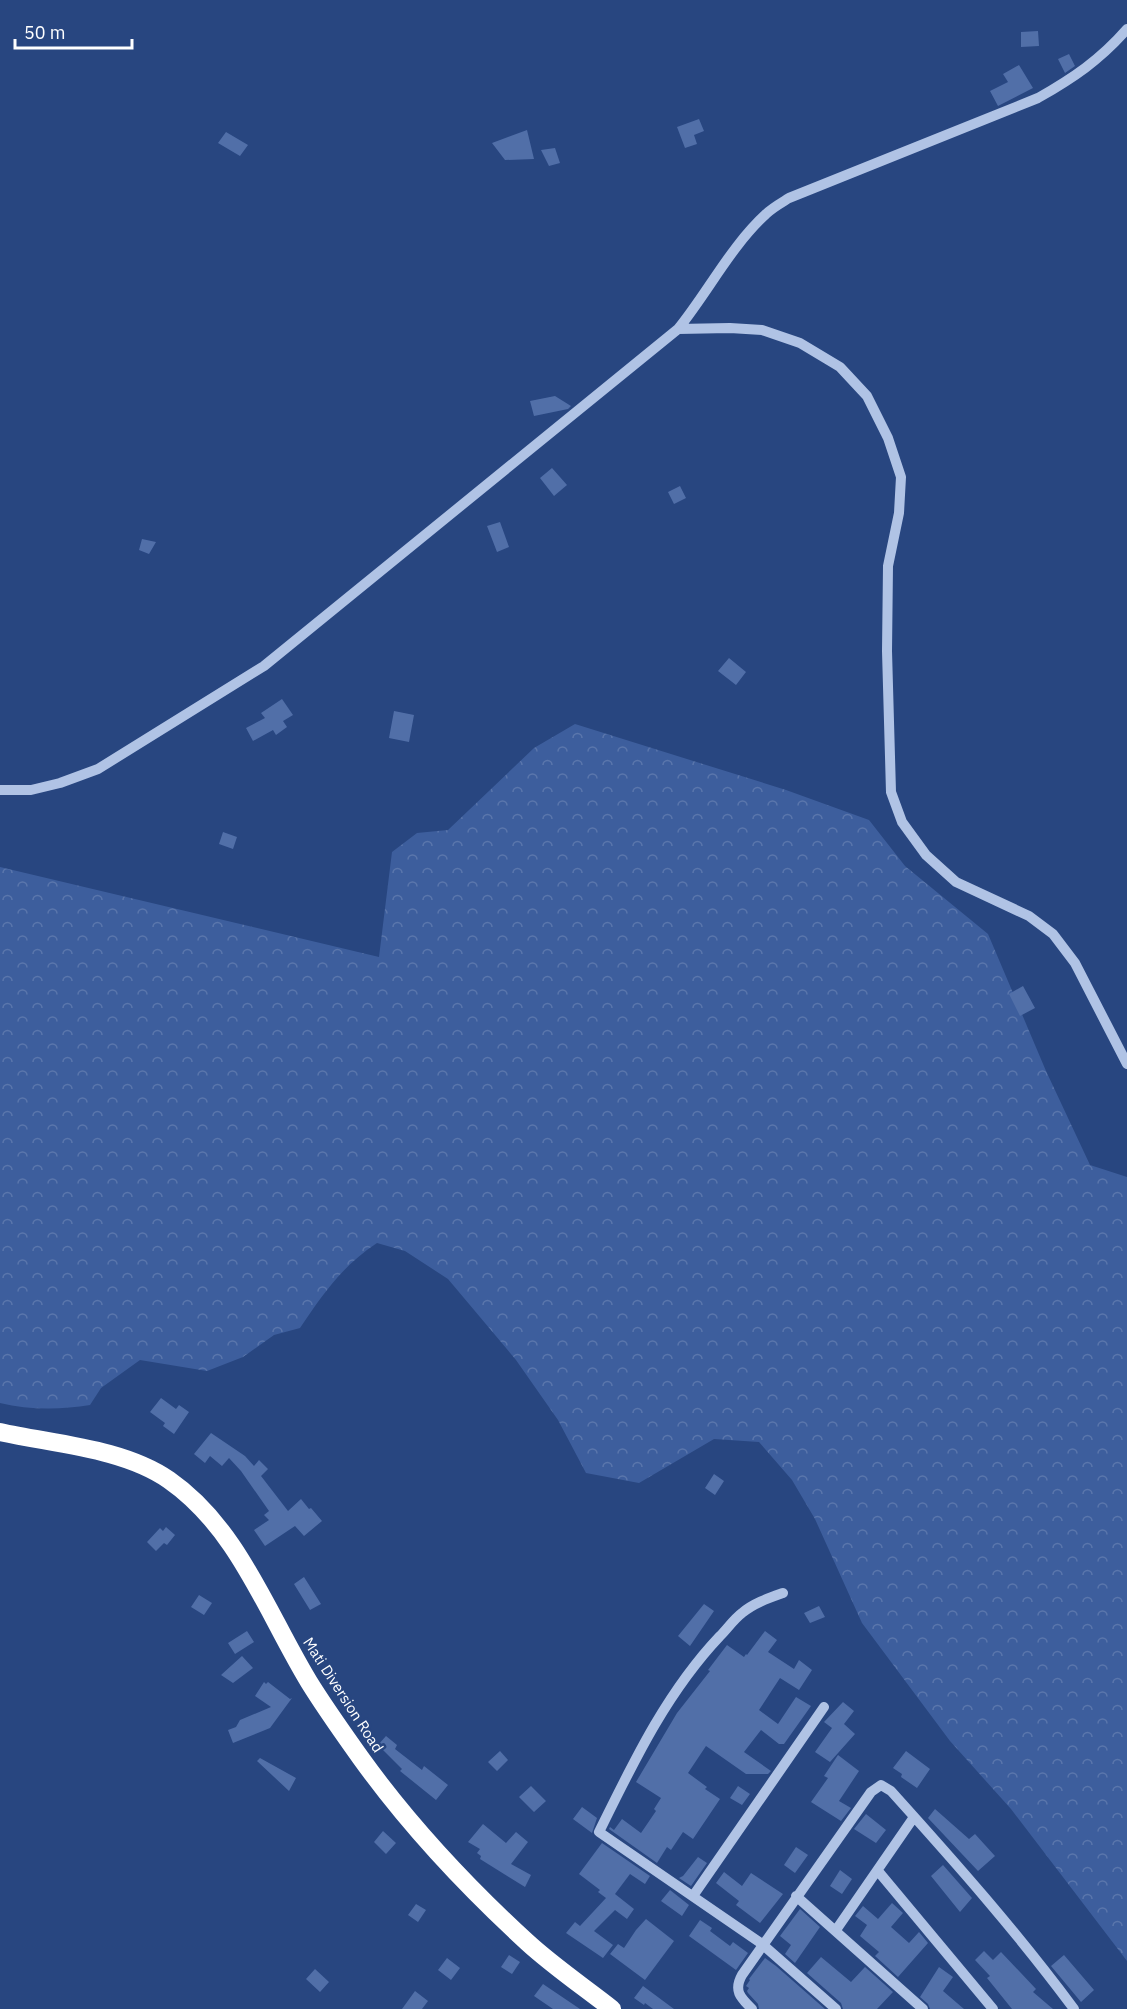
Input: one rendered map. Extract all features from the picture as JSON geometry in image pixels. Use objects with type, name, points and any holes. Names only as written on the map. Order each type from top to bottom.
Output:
[{"type":"highway","name":"Mati Diversion Road","points":[[0,1432],[97,1451],[134,1462],[167,1478],[195,1500],[237,1553],[309,1682],[361,1758],[415,1828],[528,1943],[612,2009]]},
{"type":"street","points":[[0,790],[31,790],[60,783],[98,769],[264,666],[678,328],[700,302],[748,234],[767,213],[789,198],[1038,98],[1076,76],[1111,47],[1127,29]]},
{"type":"street","points":[[678,328],[762,330],[800,343],[840,367],[867,396],[888,438],[901,477],[899,513],[888,566],[887,651],[891,792],[902,822],[926,855],[956,882],[1029,916],[1053,934],[1075,963],[1127,1064]]},
{"type":"street","points":[[783,1593],[742,1612],[679,1685],[640,1750],[599,1832],[762,1944],[837,2009]]},
{"type":"street","points":[[693,1896],[824,1707]]},
{"type":"street","points":[[752,2009],[742,2000],[737,1988],[742,1975],[796,1896],[875,1789],[881,1785],[887,1787],[975,1884],[1074,2009]]},
{"type":"street","points":[[836,1930],[914,1817]]},
{"type":"street","points":[[878,1871],[993,2009]]},
{"type":"street","points":[[796,1896],[923,2009]]},
{"type":"green space","points":[[575,724],[786,790],[869,820],[905,866],[988,934],[1046,1071],[1090,1165],[1127,1177],[1127,1961],[1011,1809],[950,1741],[862,1623],[815,1519],[792,1480],[759,1442],[714,1439],[639,1483],[586,1473],[558,1420],[516,1360],[448,1279],[405,1251],[377,1243],[343,1271],[300,1328],[274,1335],[243,1357],[207,1371],[140,1360],[101,1388],[90,1405],[45,1408],[0,1403],[0,867],[379,957],[392,852],[417,833],[448,830],[534,748]]},
{"type":"building","points":[[1038,31],[1039,46],[1021,47],[1021,32]]},
{"type":"building","points":[[1069,54],[1075,66],[1065,73],[1058,59]]},
{"type":"building","points":[[1019,65],[1033,88],[998,106],[990,91],[1008,82],[1003,74]]},
{"type":"building","points":[[699,119],[704,131],[694,135],[697,144],[685,148],[677,127]]},
{"type":"building","points":[[527,130],[534,159],[505,160],[492,143]]},
{"type":"building","points":[[226,132],[248,145],[240,156],[218,143]]},
{"type":"building","points":[[555,148],[560,163],[549,166],[541,150]]},
{"type":"building","points":[[555,396],[571,406],[568,409],[534,416],[530,401]]},
{"type":"building","points":[[552,468],[567,485],[554,496],[540,478]]},
{"type":"building","points":[[680,486],[686,498],[674,504],[668,492]]},
{"type":"building","points":[[500,522],[509,547],[497,552],[487,526]]},
{"type":"building","points":[[142,539],[156,542],[149,554],[139,550]]},
{"type":"building","points":[[729,658],[746,672],[736,685],[718,671]]},
{"type":"building","points":[[282,699],[293,715],[283,721],[287,727],[276,735],[273,730],[253,741],[246,728],[265,718],[261,713]]},
{"type":"building","points":[[394,711],[414,715],[409,742],[389,738]]},
{"type":"building","points":[[223,832],[237,837],[233,849],[219,844]]},
{"type":"building","points":[[1023,986],[1035,1008],[1020,1016],[1009,994]]},
{"type":"building","points":[[161,1398],[176,1409],[179,1405],[189,1412],[174,1434],[163,1426],[165,1423],[150,1412]]},
{"type":"building","points":[[211,1433],[245,1456],[254,1466],[259,1460],[268,1469],[261,1476],[288,1511],[301,1499],[322,1521],[304,1536],[295,1526],[265,1546],[254,1530],[269,1520],[264,1515],[269,1511],[241,1471],[229,1458],[222,1466],[210,1456],[205,1463],[194,1454]]},
{"type":"building","points":[[714,1474],[724,1481],[715,1495],[705,1488]]},
{"type":"building","points":[[166,1527],[175,1535],[167,1545],[164,1543],[156,1551],[147,1542],[160,1528],[163,1531]]},
{"type":"building","points":[[304,1577],[321,1604],[310,1610],[294,1584]]},
{"type":"building","points":[[199,1595],[212,1603],[204,1615],[191,1607]]},
{"type":"building","points":[[704,1604],[714,1611],[690,1646],[678,1636]]},
{"type":"building","points":[[819,1606],[825,1617],[810,1623],[804,1613]]},
{"type":"building","points":[[247,1631],[254,1642],[235,1654],[228,1643]]},
{"type":"building","points":[[765,1631],[777,1640],[768,1652],[794,1669],[799,1660],[812,1670],[799,1690],[780,1678],[759,1710],[778,1724],[796,1697],[811,1706],[784,1744],[779,1744],[761,1730],[744,1752],[771,1771],[768,1774],[746,1774],[706,1746],[688,1773],[720,1799],[693,1839],[683,1832],[671,1850],[667,1847],[657,1863],[609,1829],[610,1827],[614,1830],[622,1819],[641,1833],[656,1811],[654,1809],[661,1798],[636,1782],[677,1713],[727,1645],[744,1657]]},
{"type":"building","points":[[242,1656],[253,1668],[233,1683],[221,1675]]},
{"type":"building","points":[[264,1682],[266,1684],[268,1682],[290,1699],[292,1698],[270,1728],[233,1743],[228,1730],[236,1727],[240,1720],[271,1707],[255,1696]]},
{"type":"building","points":[[843,1702],[854,1711],[844,1724],[855,1734],[830,1762],[815,1752],[832,1728],[824,1722]]},
{"type":"building","points":[[386,1736],[397,1745],[395,1749],[422,1770],[424,1766],[448,1785],[436,1800],[400,1771],[402,1769],[378,1745]]},
{"type":"building","points":[[500,1751],[508,1760],[497,1771],[488,1762]]},
{"type":"building","points":[[906,1751],[930,1769],[917,1788],[893,1768]]},
{"type":"building","points":[[838,1755],[859,1771],[839,1801],[851,1808],[841,1821],[811,1802],[828,1778],[824,1776]]},
{"type":"building","points":[[260,1758],[296,1778],[289,1791],[257,1761]]},
{"type":"building","points":[[531,1786],[546,1801],[534,1812],[519,1797]]},
{"type":"building","points":[[738,1786],[750,1794],[742,1805],[730,1798]]},
{"type":"building","points":[[582,1807],[597,1818],[592,1833],[573,1819]]},
{"type":"building","points":[[935,1809],[969,1839],[975,1834],[995,1856],[978,1871],[928,1818]]},
{"type":"building","points":[[866,1814],[886,1830],[876,1843],[854,1829]]},
{"type":"building","points":[[483,1824],[506,1843],[516,1832],[528,1842],[511,1864],[531,1875],[525,1887],[480,1859],[481,1856],[477,1853],[480,1849],[468,1842]]},
{"type":"building","points":[[383,1831],[396,1843],[386,1854],[374,1842]]},
{"type":"building","points":[[602,1843],[650,1876],[645,1884],[630,1874],[615,1894],[634,1909],[627,1919],[615,1910],[594,1931],[613,1945],[603,1958],[566,1933],[575,1922],[580,1926],[606,1898],[598,1892],[600,1890],[579,1874]]},
{"type":"building","points":[[796,1847],[808,1855],[795,1873],[784,1865]]},
{"type":"building","points":[[698,1857],[707,1863],[691,1886],[679,1878]]},
{"type":"building","points":[[943,1865],[972,1898],[960,1912],[931,1876]]},
{"type":"building","points":[[840,1870],[852,1879],[842,1894],[830,1886]]},
{"type":"building","points":[[724,1872],[742,1886],[751,1873],[783,1894],[760,1923],[736,1905],[739,1901],[716,1883]]},
{"type":"building","points":[[670,1890],[689,1905],[682,1916],[661,1901]]},
{"type":"building","points":[[892,1903],[903,1913],[891,1927],[909,1943],[919,1932],[928,1943],[898,1977],[875,1956],[879,1952],[860,1936],[867,1925],[855,1916],[863,1906],[878,1919]]},
{"type":"building","points":[[416,1904],[426,1910],[418,1922],[408,1915]]},
{"type":"building","points":[[800,1909],[820,1927],[795,1963],[785,1954],[791,1945],[780,1936]]},
{"type":"building","points":[[646,1919],[674,1941],[645,1980],[610,1954],[618,1944],[624,1948]]},
{"type":"building","points":[[700,1920],[712,1928],[710,1931],[730,1946],[733,1942],[748,1953],[736,1970],[689,1936]]},
{"type":"building","points":[[984,1951],[993,1960],[1001,1952],[1036,1989],[1033,1992],[1053,2009],[1012,2009],[987,1978],[990,1976],[975,1960]]},
{"type":"building","points":[[509,1955],[520,1962],[512,1974],[501,1967]]},
{"type":"building","points":[[1064,1955],[1094,1990],[1081,2002],[1051,1966]]},
{"type":"building","points":[[821,1957],[851,1982],[865,1967],[893,1992],[877,2009],[843,2009],[841,2003],[807,1973]]},
{"type":"building","points":[[447,1958],[460,1968],[451,1980],[438,1970]]},
{"type":"building","points":[[765,1958],[825,2009],[759,2009],[746,1986]]},
{"type":"building","points":[[939,1967],[953,1977],[943,1991],[964,2009],[930,2009],[920,1997]]},
{"type":"building","points":[[315,1969],[329,1982],[320,1992],[306,1979]]},
{"type":"building","points":[[543,1984],[580,2009],[553,2009],[534,1996]]},
{"type":"building","points":[[643,1986],[674,2009],[653,2009],[634,1998]]},
{"type":"building","points":[[415,1991],[428,2001],[422,2009],[402,2009]]}]
